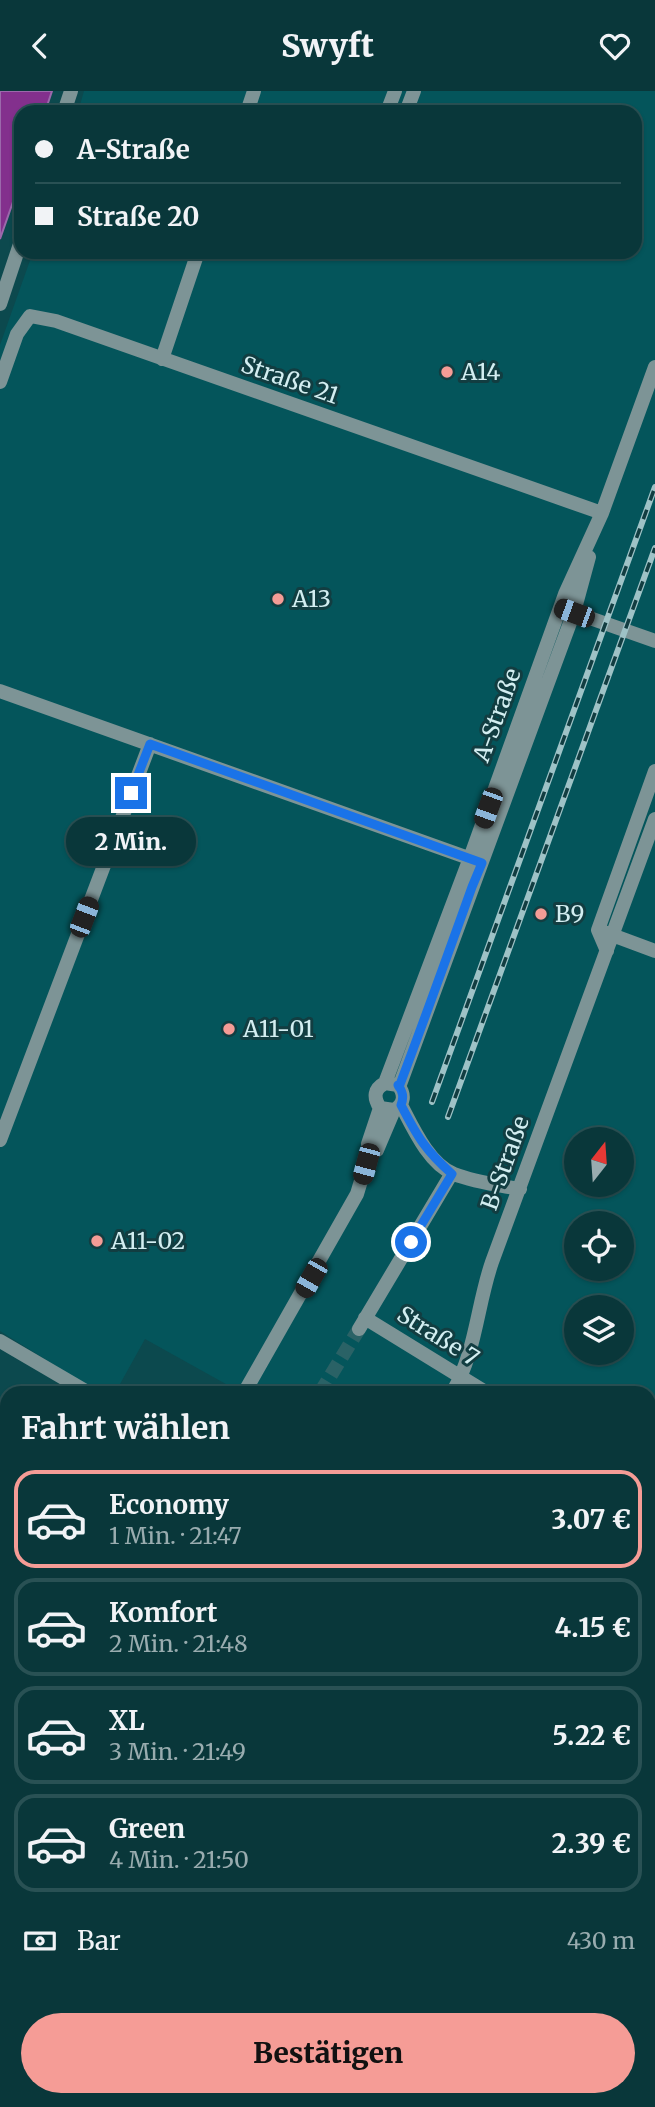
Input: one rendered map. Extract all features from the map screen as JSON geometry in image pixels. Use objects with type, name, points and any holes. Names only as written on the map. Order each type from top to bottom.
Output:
[{"type":"street","points":[[0,304],[15,259]]},
{"type":"street","points":[[162,359],[196,259]]},
{"type":"street","name":"Straße 21","points":[[0,382],[17,334],[30,316],[56,321],[601,517]]},
{"type":"street","name":"A-Straße","points":[[392,1084],[655,367]]},
{"type":"street","points":[[567,610],[655,641]]},
{"type":"street","points":[[0,691],[476,861]]},
{"type":"street","points":[[0,1140],[150,744]]},
{"type":"street","points":[[607,951],[598,930],[655,771]]},
{"type":"street","name":"B-Straße","points":[[456,1386],[461,1378],[488,1273],[655,819]]},
{"type":"street","points":[[598,930],[655,951]]},
{"type":"street","name":"A-Straße","points":[[248,1386],[357,1194],[368,1157],[377,1150],[391,1107],[403,1098],[402,1091],[392,1084],[379,1087],[375,1094],[376,1101],[391,1107]]},
{"type":"street","points":[[391,1107],[431,1155],[452,1174],[520,1189]]},
{"type":"street","name":"Straße 7","points":[[452,1174],[362,1323],[475,1386]]},
{"type":"street","points":[[0,1341],[77,1386]]},
{"type":"shaded area","points":[[0,91],[52,91],[47,105],[14,105],[14,199],[0,239]]},
{"type":"shaded area","points":[[84,91],[655,91],[655,1386],[229,1386],[145,1339],[119,1386],[88,1386],[0,1331],[0,345],[31,259],[642,259],[642,105],[80,105]]},
{"type":"tunnel","points":[[324,1386],[359,1329]]},
{"type":"railway","points":[[432,1102],[655,487]]},
{"type":"railway","points":[[448,1117],[655,548]]},
{"type":"place","name":"A14","points":[[447,372]]},
{"type":"place","name":"A13","points":[[278,599]]},
{"type":"place","name":"B9","points":[[541,914]]},
{"type":"place","name":"A11-01","points":[[229,1029]]},
{"type":"place","name":"A11-02","points":[[97,1241]]},
{"type":"route","points":[[131,793],[150,744],[482,863],[472,887],[418,1037],[408,1062],[399,1087],[398,1085],[402,1091],[401,1105],[418,1139],[452,1174],[411,1242]]}]
